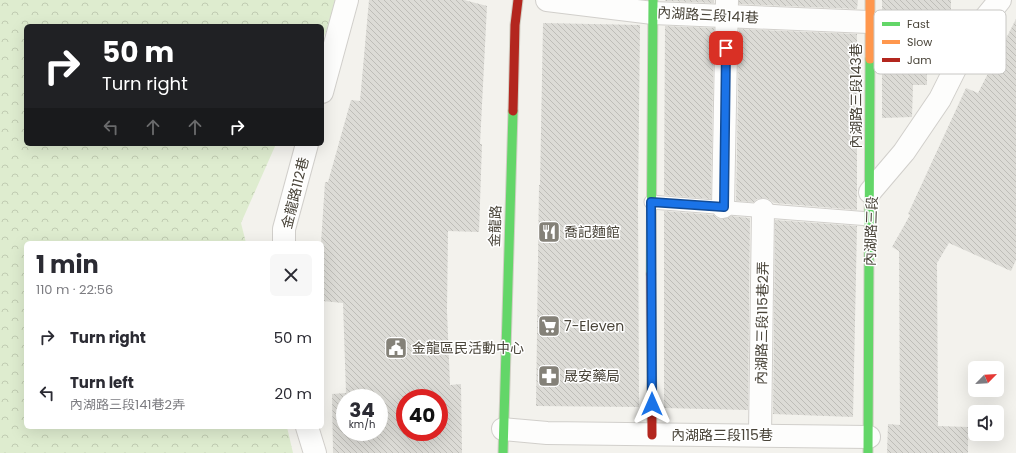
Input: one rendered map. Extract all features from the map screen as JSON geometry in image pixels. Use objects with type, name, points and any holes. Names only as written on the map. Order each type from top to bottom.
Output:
[{"type":"street","points":[[324,85],[347,0]]},
{"type":"street","name":"金龍路","points":[[503,453],[515,25],[518,0]]},
{"type":"street","name":"內湖路三段141巷","points":[[547,0],[653,6],[727,8],[869,22]]},
{"type":"street","name":"內湖路三段143巷","points":[[870,0],[870,192]]},
{"type":"street","name":"內湖路三段","points":[[992,10],[1000,0]]},
{"type":"street","points":[[652,435],[651,202],[653,6]]},
{"type":"street","points":[[724,207],[727,8]]},
{"type":"street","name":"內湖路三段","points":[[869,445],[870,192],[904,152],[940,99],[952,74]]},
{"type":"street","name":"金龍路112巷","points":[[284,241],[284,229],[307,146]]},
{"type":"street","name":"內湖路三段115巷2弄","points":[[760,435],[763,210]]},
{"type":"street","points":[[308,429],[315,453]]},
{"type":"street","name":"內湖路三段115巷","points":[[503,429],[547,433],[652,435],[691,444],[760,435],[869,445]]},
{"type":"lane","points":[[651,202],[870,219]]},
{"type":"green space","points":[[0,0],[339,0],[324,36],[324,24],[24,24],[24,146],[275,146],[241,223],[246,241],[24,241],[24,429],[287,429],[293,453],[0,453]]},
{"type":"building","points":[[369,0],[464,0],[487,6],[480,144],[482,144],[479,232],[448,231],[447,311],[450,385],[461,384],[462,453],[333,453],[332,394],[336,394],[336,441],[388,441],[388,389],[346,389],[343,303],[324,301],[324,241],[321,241],[325,182],[328,182],[351,100],[360,101]]},
{"type":"building","points":[[714,0],[714,3],[665,1]]},
{"type":"building","points":[[739,0],[858,0],[857,9],[739,4]]},
{"type":"building","points":[[882,0],[951,0],[951,10],[882,10]]},
{"type":"building","points":[[1016,19],[1016,260],[1011,271],[949,243],[937,263],[938,426],[968,427],[968,453],[887,453],[888,424],[900,425],[899,251],[892,247],[910,215],[908,214],[966,88],[978,93],[988,74],[1006,74],[1006,38]]},
{"type":"building","points":[[543,23],[640,25],[638,202],[639,407],[536,406]]},
{"type":"building","points":[[665,26],[714,28],[711,199],[664,195]]},
{"type":"building","points":[[739,29],[857,34],[857,210],[774,203],[769,199],[764,198],[757,199],[754,202],[736,201]]},
{"type":"building","points":[[882,74],[927,74],[927,85],[913,85],[912,117],[882,118]]},
{"type":"building","points":[[664,211],[714,215],[717,218],[722,219],[731,216],[750,218],[748,410],[664,408]]},
{"type":"building","points":[[775,220],[857,226],[853,417],[773,414]]},
{"type":"traffic: fast","points":[[651,274],[653,0]]},
{"type":"traffic: fast","points":[[868,453],[870,59]]},
{"type":"traffic: fast","points":[[503,453],[513,111]]},
{"type":"traffic: slow","points":[[870,0],[870,59]]},
{"type":"traffic: jam","points":[[513,111],[515,25],[518,0]]},
{"type":"traffic: jam","points":[[651,274],[652,435]]},
{"type":"place","name":"喬記麵館","points":[[549,232]]},
{"type":"place","name":"7-Eleven","points":[[549,326]]},
{"type":"place","name":"金龍區民活動中心","points":[[396,348]]},
{"type":"place","name":"晟安藥局","points":[[549,376]]},
{"type":"route","points":[[652,404],[651,202],[724,207],[726,48]]}]
